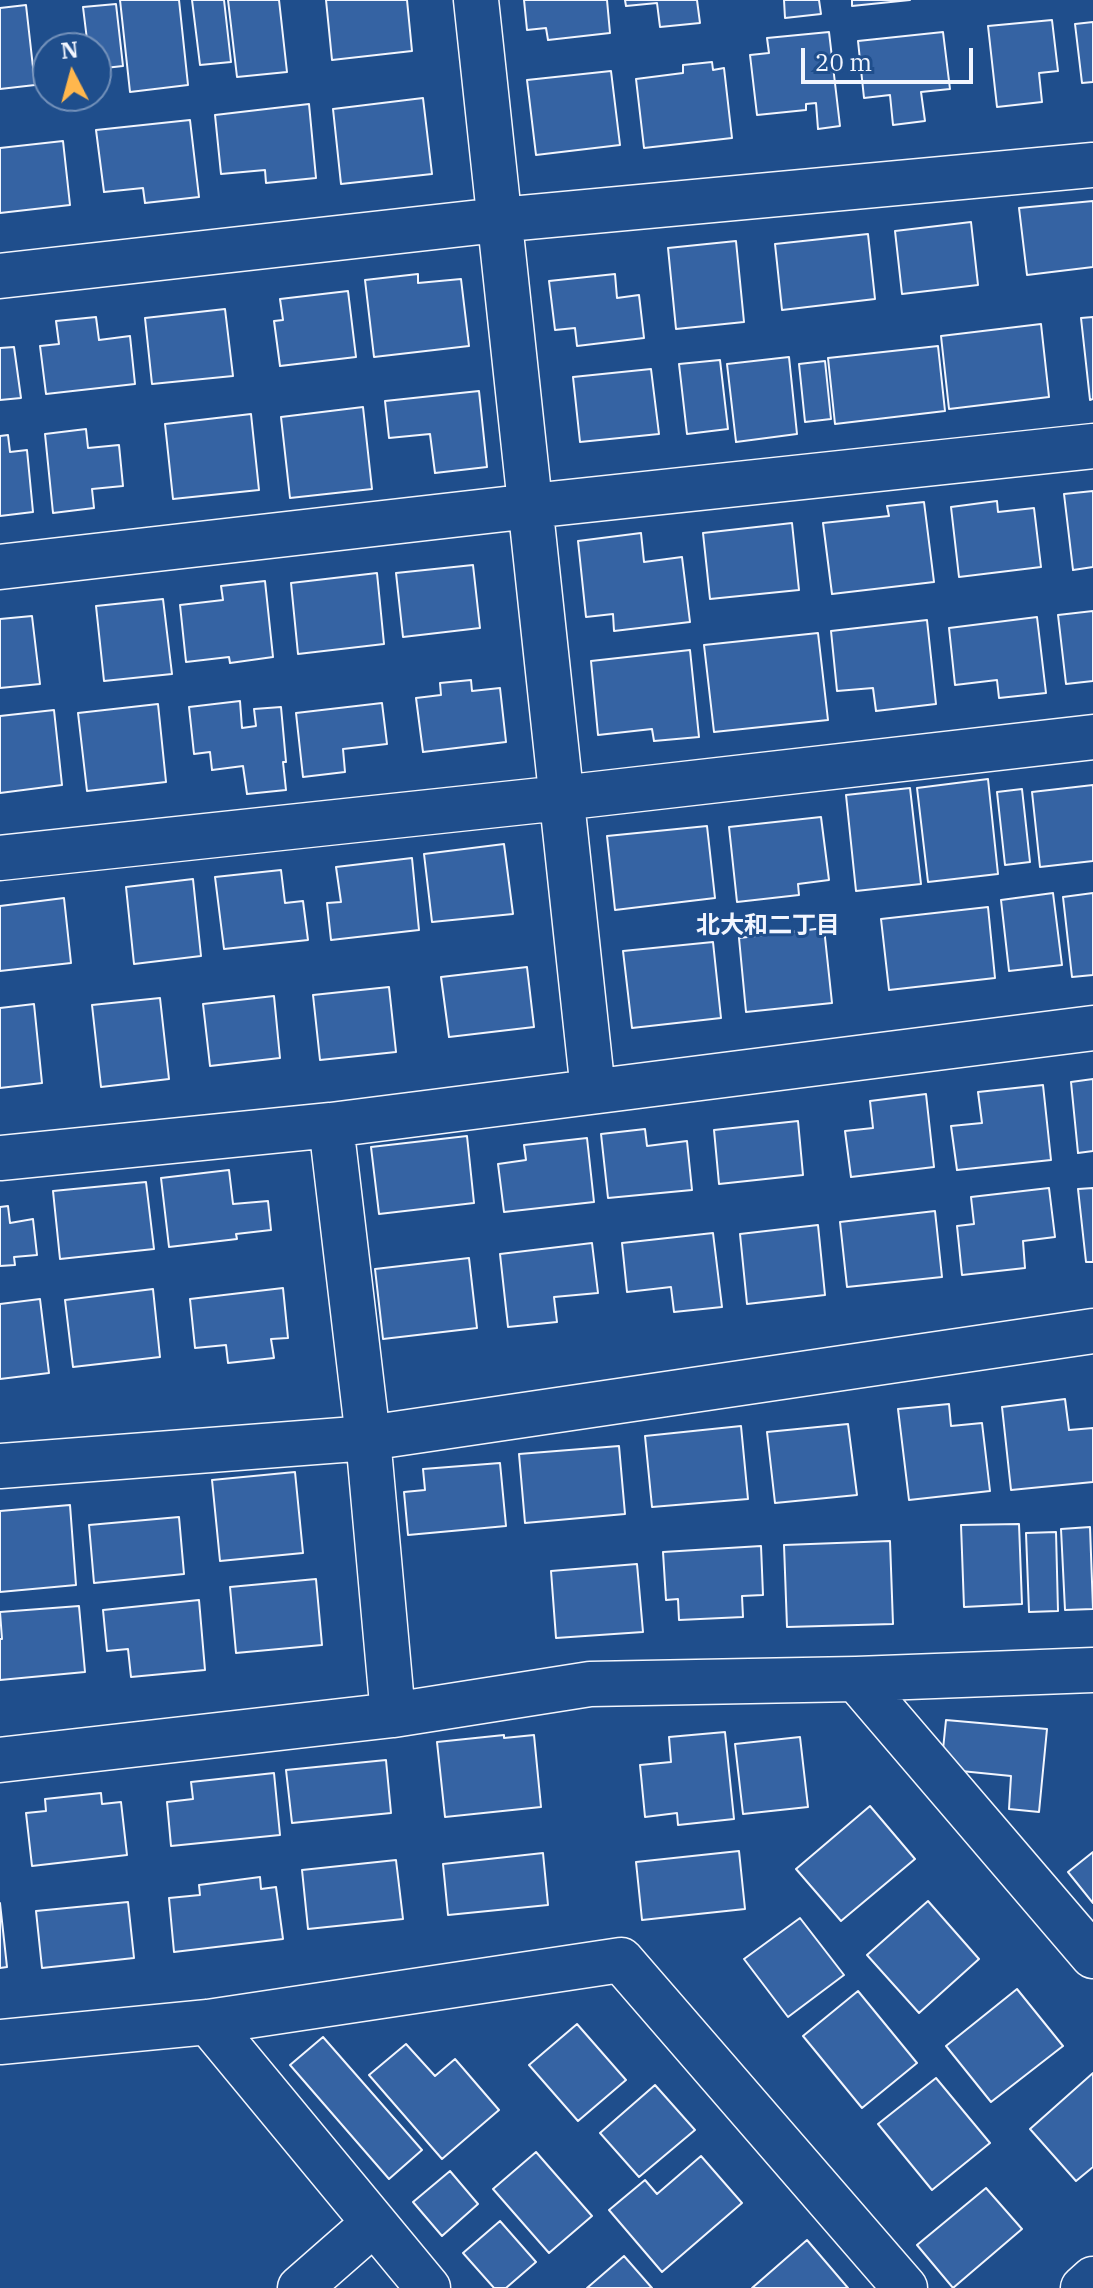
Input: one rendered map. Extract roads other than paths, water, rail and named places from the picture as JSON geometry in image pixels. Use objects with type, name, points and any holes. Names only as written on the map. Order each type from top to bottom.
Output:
[{"type":"street","points":[[476,0],[593,1091]]},
{"type":"street","points":[[0,276],[498,220],[1093,165]]},
{"type":"street","points":[[0,567],[1093,446]]},
{"type":"street","points":[[0,858],[1093,737]]},
{"type":"street","points":[[0,1158],[331,1125],[1093,1028]]},
{"type":"street","points":[[331,1125],[368,1438],[393,1715]]},
{"type":"street","points":[[0,1466],[368,1438],[1093,1331]]},
{"type":"street","points":[[0,1760],[393,1715],[590,1684],[856,1679],[1093,1670]]},
{"type":"street","points":[[856,1679],[1093,1956]]},
{"type":"street","points":[[0,2042],[208,2022],[621,1960],[905,2288]]},
{"type":"street","points":[[208,2022],[428,2288]]},
{"type":"street","points":[[300,2288],[373,2224]]},
{"type":"street","points":[[1083,2288],[1093,2279]]},
{"type":"district","name":"北大和二丁目","points":[[768,926]]}]
